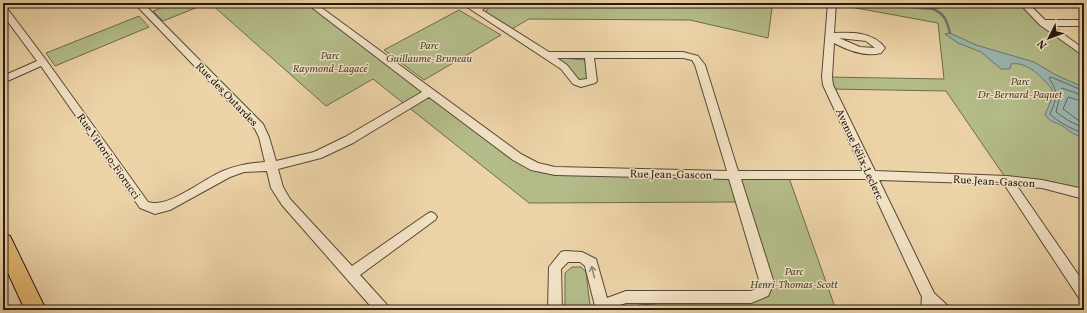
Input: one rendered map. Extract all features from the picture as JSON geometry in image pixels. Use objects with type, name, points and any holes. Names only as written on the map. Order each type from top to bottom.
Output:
[{"type":"main road","points":[[3,244],[36,310]]},
{"type":"street","name":"Rue des Outardes","points":[[138,3],[259,128],[264,137],[277,188],[286,202],[383,310]]},
{"type":"street","name":"Rue Jean-Gascon","points":[[310,3],[517,157],[535,166],[555,171],[732,175],[870,175],[1006,180],[1042,184],[1084,194]]},
{"type":"street","points":[[465,3],[548,55],[564,67],[576,82],[581,84],[592,81],[589,55]]},
{"type":"street","points":[[475,10],[487,3]]},
{"type":"street","name":"Avenue Félix-Leclerc","points":[[832,3],[829,36],[828,85],[929,304],[943,310]]},
{"type":"street","points":[[1023,3],[1043,23],[1084,53]]},
{"type":"street","name":"Rue Vittorio-Fiorucci","points":[[3,9],[43,62],[144,205],[155,209],[170,205],[226,174],[243,168],[271,166],[317,155],[343,143],[429,92]]},
{"type":"street","points":[[1043,23],[1084,24]]},
{"type":"street","points":[[548,55],[683,55],[695,58],[700,65],[732,175],[767,283],[763,292],[751,297],[626,297],[612,302],[603,310],[591,263],[582,257],[565,256],[555,267],[555,310]]},
{"type":"street","points":[[3,80],[43,62]]},
{"type":"street","points":[[1006,180],[1084,294]]},
{"type":"street","points":[[350,275],[431,217]]},
{"type":"green space","points":[[173,3],[208,3],[163,21],[153,11]]},
{"type":"green space","name":"Parc Raymond-Lagacé","points":[[210,3],[310,3],[535,167],[788,175],[836,310],[618,310],[639,305],[751,297],[763,292],[741,202],[529,203],[373,79],[326,106]]},
{"type":"green space","name":"Parc Guillaume-Bruneau","points":[[498,3],[770,3],[772,8],[768,38],[690,20],[529,19],[510,30],[486,13],[487,9]]},
{"type":"green space","name":"Parc Dr-Bernard-Paquet","points":[[846,3],[1023,3],[1084,53],[1084,194],[1007,180],[946,91],[830,89],[827,77],[944,79],[938,23],[845,6]]},
{"type":"green space","name":"Parc Guillaume-Bruneau","points":[[459,10],[501,35],[424,80],[384,50]]},
{"type":"green space","points":[[139,16],[149,27],[55,66],[46,53]]},
{"type":"green space","points":[[559,59],[585,60],[587,80],[581,81]]},
{"type":"green space","points":[[572,267],[581,267],[586,272],[590,306],[588,310],[565,310],[565,273]]},
{"type":"water","points":[[950,33],[976,45],[1034,62],[1056,75],[1083,87],[1084,137],[1073,134],[1061,125],[1050,120],[1045,115],[1052,98],[1052,89],[1034,71],[1023,65],[1017,64],[1011,64],[1010,69],[1001,69],[981,52],[958,43],[945,34]]},
{"type":"waterway","points":[[867,3],[933,9],[945,18],[950,33]]},
{"type":"waterway","points":[[934,8],[965,3]]},
{"type":"park label","name":"Parc Henri-Thomas-Scott","points":[[794,277]]}]
